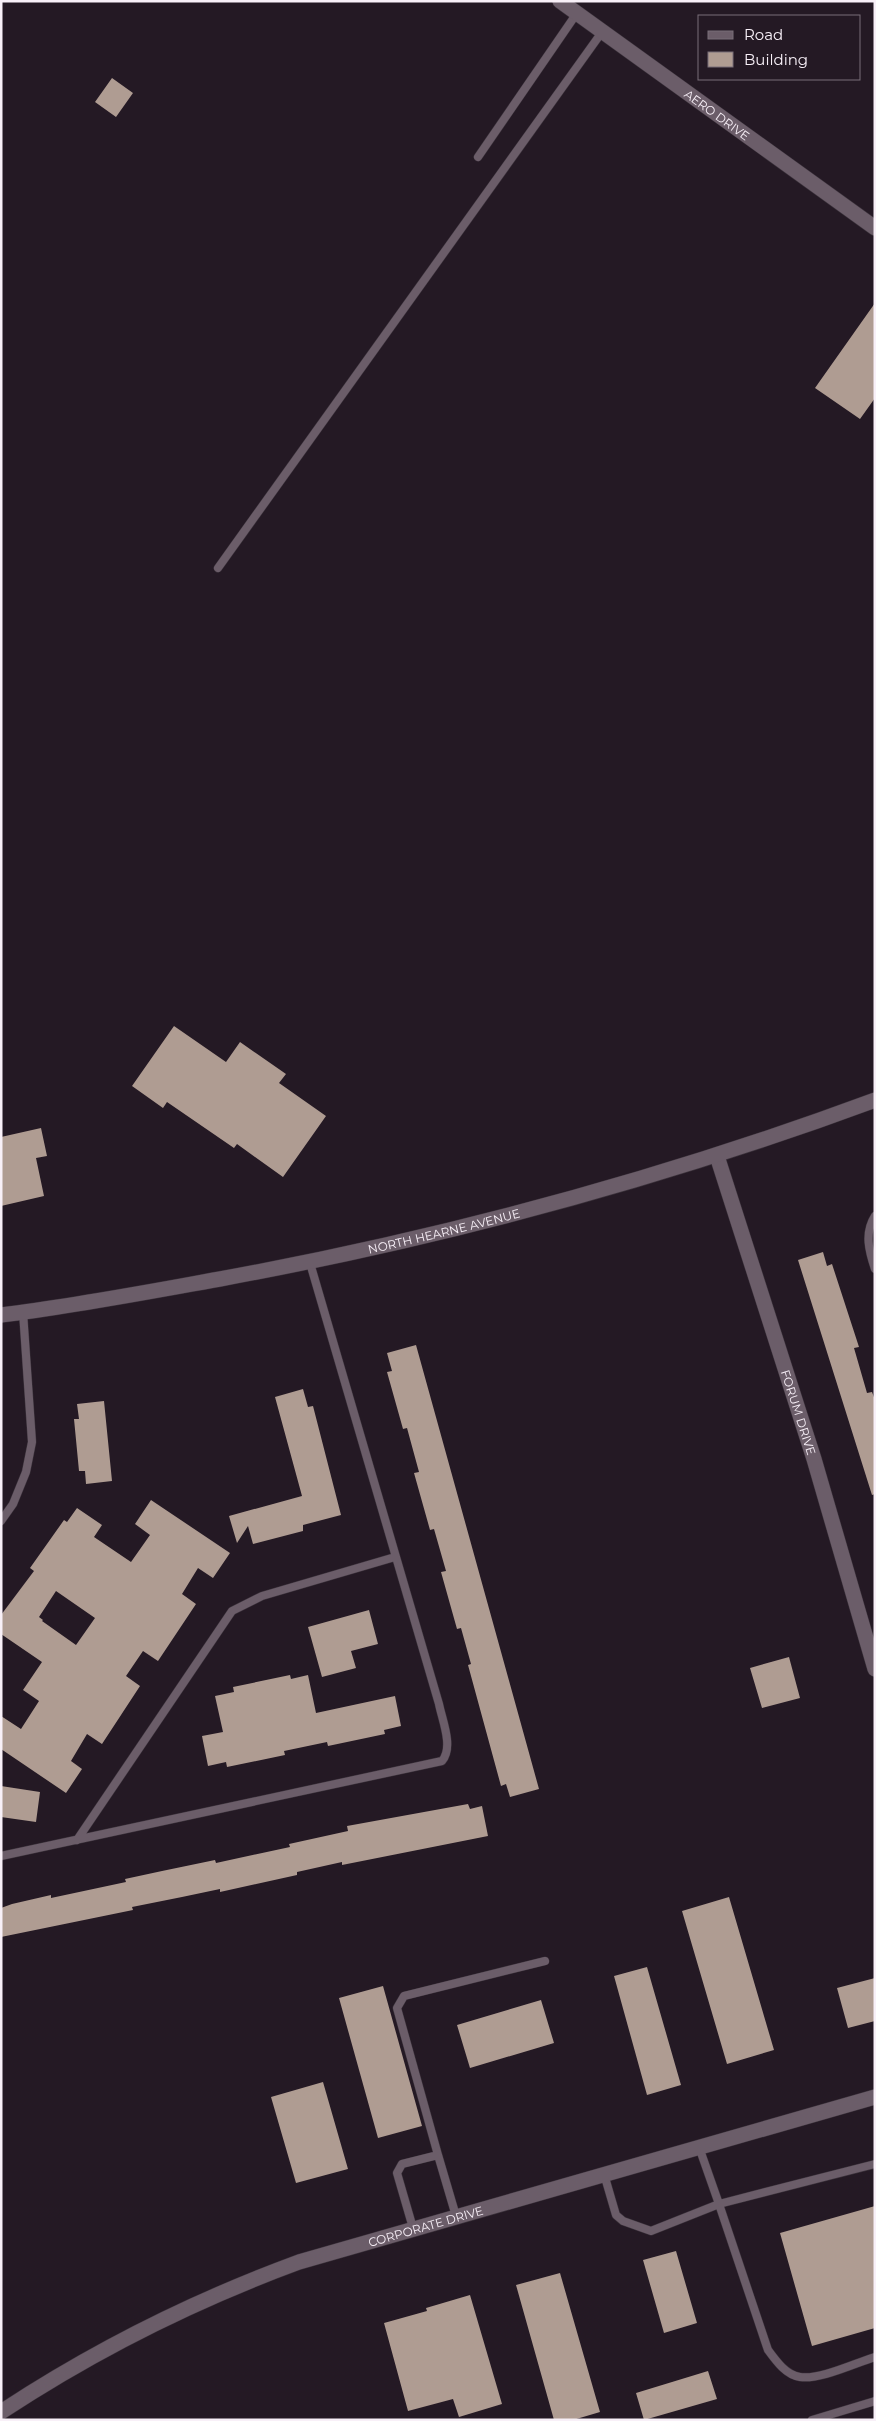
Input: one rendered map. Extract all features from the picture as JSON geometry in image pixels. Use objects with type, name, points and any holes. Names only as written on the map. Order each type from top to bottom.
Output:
[{"type":"street","name":"AERO DRIVE","points":[[560,1],[875,228]]},
{"type":"street","name":"NORTH HEARNE AVENUE","points":[[1,1315],[89,1303],[310,1263],[488,1220],[716,1156],[875,1100]]},
{"type":"street","name":"FORUM DRIVE","points":[[716,1156],[870,1633],[875,1669]]},
{"type":"street","name":"CORPORATE DRIVE","points":[[1,2412],[92,2356],[193,2304],[299,2262],[699,2146],[874,2100]]},
{"type":"lane","points":[[478,157],[577,13]]},
{"type":"lane","points":[[218,568],[602,32]]},
{"type":"lane","points":[[875,1216],[869,1229],[868,1245],[875,1269]]},
{"type":"lane","points":[[1,1856],[442,1761],[447,1755],[447,1742],[438,1704],[310,1263]]},
{"type":"lane","points":[[1,1521],[13,1504],[26,1472],[32,1442],[23,1312]]},
{"type":"lane","points":[[77,1840],[232,1610],[262,1596],[396,1557]]},
{"type":"lane","points":[[456,2216],[397,2008],[399,2002],[404,1996],[546,1961]]},
{"type":"lane","points":[[699,2146],[768,2350],[778,2364],[798,2377],[812,2377],[875,2357]]},
{"type":"lane","points":[[413,2228],[397,2173],[402,2164],[438,2155]]},
{"type":"lane","points":[[604,2174],[616,2215],[623,2221],[651,2231],[719,2204],[875,2164]]},
{"type":"lane","points":[[812,2420],[875,2401]]},
{"type":"building","points":[[112,78],[133,93],[116,117],[95,102]]},
{"type":"building","points":[[875,303],[875,398],[860,419],[815,388]]},
{"type":"building","points":[[174,1026],[226,1062],[240,1042],[286,1074],[279,1083],[326,1116],[283,1177],[237,1144],[234,1148],[167,1102],[163,1108],[132,1086]]},
{"type":"building","points":[[41,1128],[47,1156],[36,1158],[44,1196],[1,1206],[1,1137]]},
{"type":"building","points":[[823,1252],[827,1266],[832,1264],[859,1347],[854,1348],[867,1393],[872,1392],[875,1400],[875,1494],[872,1495],[798,1260]]},
{"type":"building","points":[[416,1345],[539,1789],[510,1797],[506,1784],[501,1786],[468,1665],[471,1664],[461,1628],[457,1629],[441,1572],[446,1571],[434,1529],[430,1530],[414,1473],[419,1472],[407,1428],[403,1429],[387,1372],[392,1371],[387,1353]]},
{"type":"building","points":[[303,1389],[308,1407],[313,1406],[341,1515],[303,1525],[303,1531],[253,1544],[248,1526],[237,1543],[229,1516],[302,1496],[275,1397]]},
{"type":"building","points":[[104,1401],[112,1481],[86,1484],[85,1471],[79,1471],[74,1419],[79,1419],[77,1404]]},
{"type":"building","points":[[151,1500],[230,1553],[213,1578],[198,1568],[182,1594],[196,1604],[158,1661],[143,1651],[126,1676],[140,1686],[102,1744],[87,1734],[71,1761],[82,1769],[66,1793],[1,1749],[1,1716],[21,1729],[39,1701],[23,1690],[42,1662],[1,1634],[1,1615],[34,1571],[30,1568],[64,1520],[67,1522],[77,1508],[102,1525],[94,1537],[131,1562],[150,1535],[135,1524]],"holes":[[[56,1591],[95,1618],[76,1645],[39,1617]]]},
{"type":"building","points":[[369,1610],[378,1644],[351,1651],[356,1668],[322,1677],[308,1627]]},
{"type":"building","points":[[789,1657],[800,1698],[762,1708],[750,1668]]},
{"type":"building","points":[[290,1675],[291,1679],[308,1675],[316,1713],[395,1696],[401,1726],[384,1730],[385,1734],[328,1746],[327,1742],[284,1751],[285,1755],[227,1767],[226,1762],[208,1766],[202,1736],[223,1732],[215,1696],[234,1692],[233,1687]]},
{"type":"building","points":[[1,1786],[40,1792],[36,1822],[1,1817]]},
{"type":"building","points":[[468,1804],[470,1809],[482,1806],[488,1836],[342,1865],[342,1862],[297,1872],[297,1875],[220,1892],[220,1889],[132,1907],[133,1910],[1,1937],[1,1908],[12,1904],[126,1882],[125,1879],[215,1860],[216,1863],[290,1847],[289,1844],[348,1831],[347,1826]]},
{"type":"building","points":[[729,1897],[774,2050],[727,2064],[682,1911]]},
{"type":"building","points":[[647,1967],[681,2085],[647,2095],[614,1976]]},
{"type":"building","points":[[875,1978],[875,2021],[848,2028],[837,1988]]},
{"type":"building","points":[[383,1986],[422,2126],[378,2138],[339,1998]]},
{"type":"building","points":[[541,2000],[554,2043],[470,2068],[457,2025]]},
{"type":"building","points":[[323,2082],[348,2169],[296,2183],[271,2097]]},
{"type":"building","points":[[875,2206],[875,2328],[812,2346],[780,2233]]},
{"type":"building","points":[[676,2251],[697,2323],[664,2333],[643,2260]]},
{"type":"building","points":[[560,2273],[600,2412],[573,2420],[554,2420],[516,2285]]},
{"type":"building","points":[[470,2295],[502,2404],[459,2417],[453,2399],[408,2411],[384,2323],[427,2311],[426,2308]]},
{"type":"building","points":[[708,2371],[717,2399],[644,2420],[636,2393]]}]
